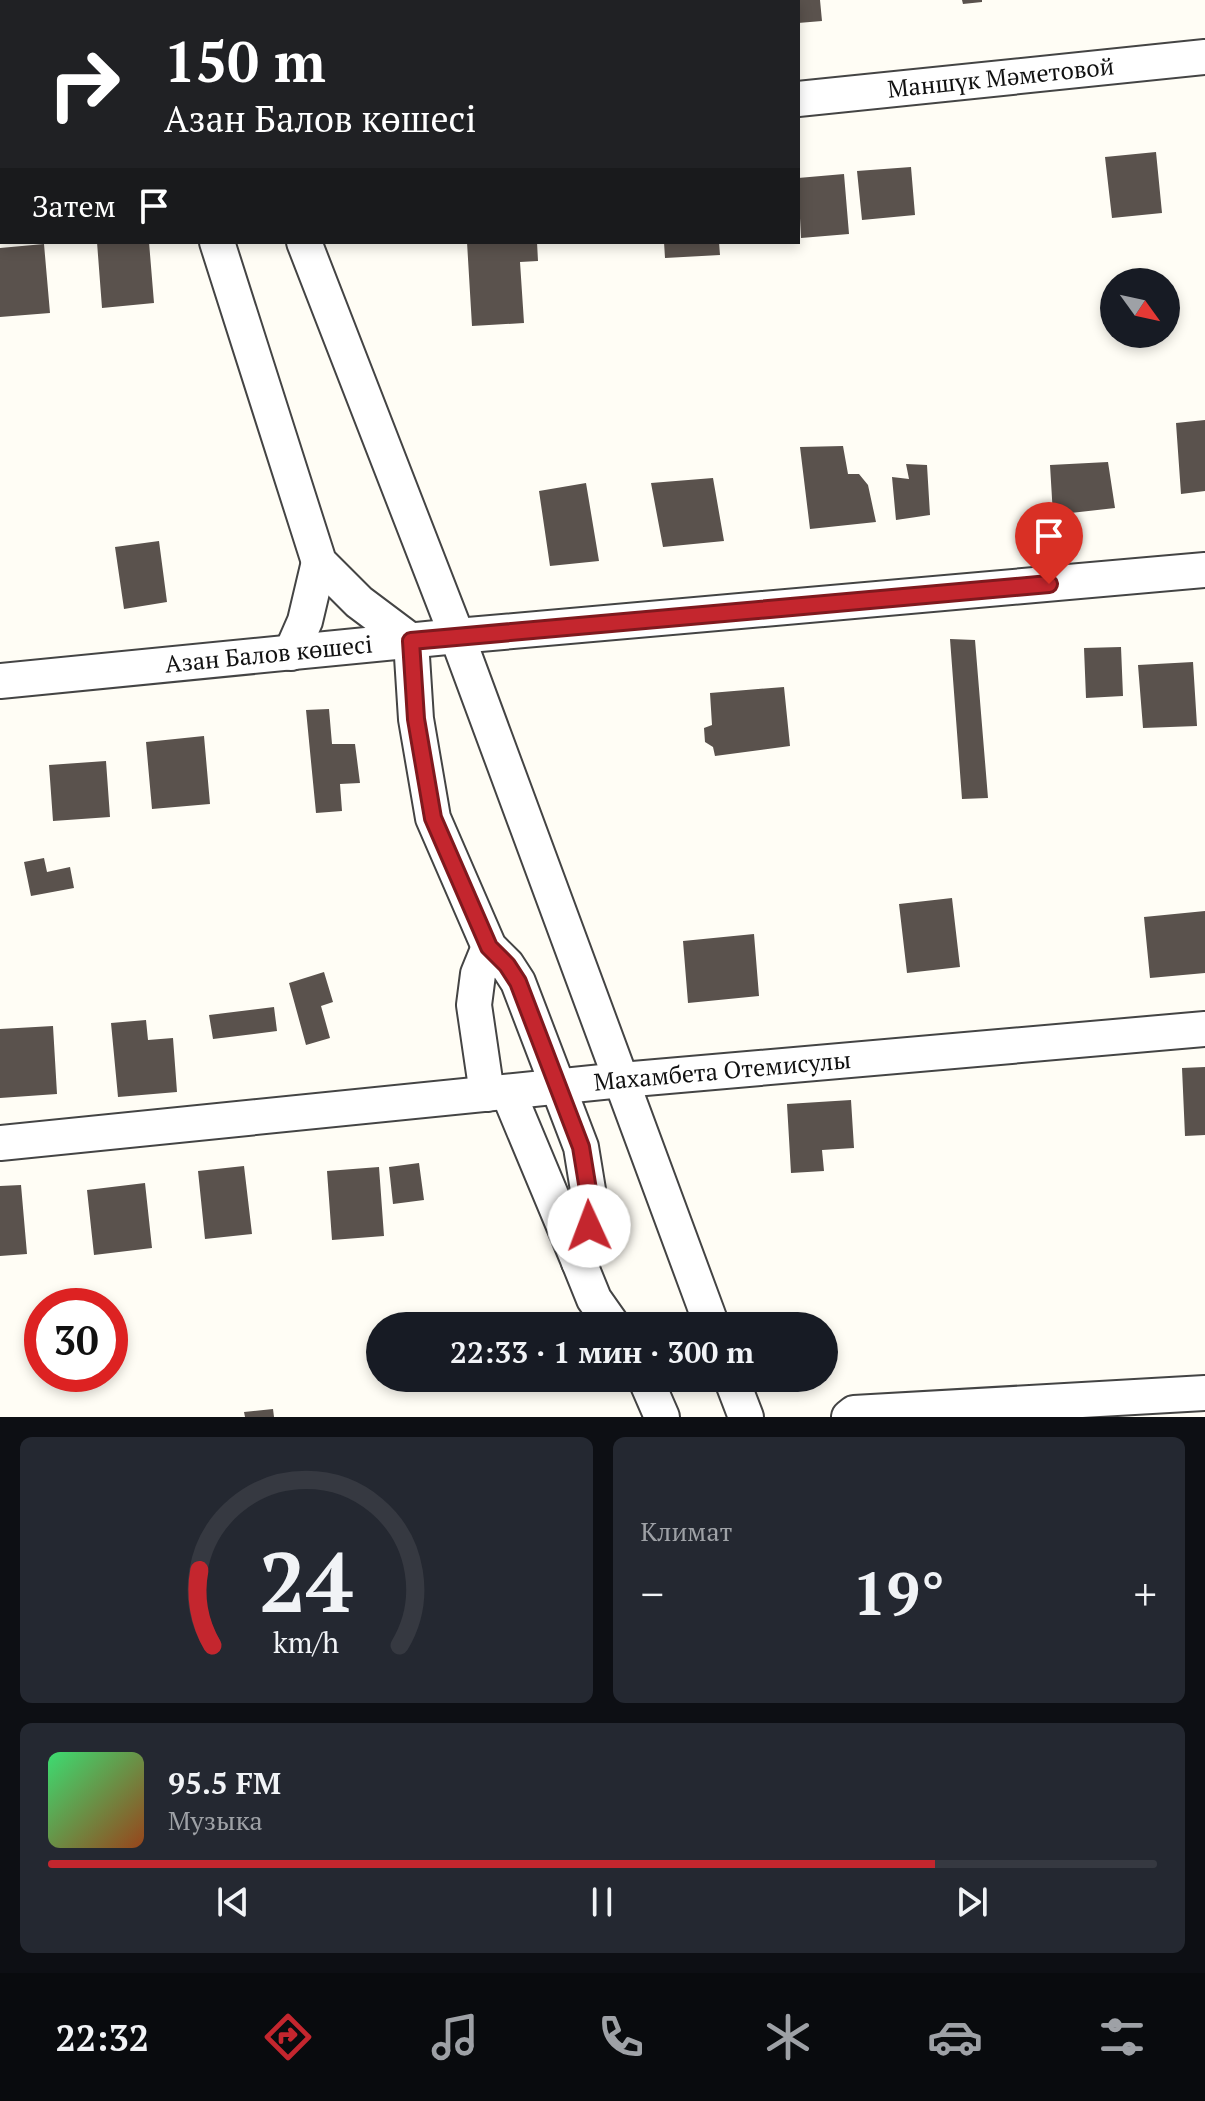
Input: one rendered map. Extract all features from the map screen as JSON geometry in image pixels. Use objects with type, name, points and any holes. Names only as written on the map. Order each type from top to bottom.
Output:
[{"type":"street","name":"Маншүк Мәметовой","points":[[800,99],[1205,57]]},
{"type":"street","points":[[218,244],[319,562],[359,602],[411,641],[416,719],[433,818],[489,947],[518,982],[581,1147],[589,1196],[589,1226],[579,1262]]},
{"type":"street","points":[[305,244],[457,636],[707,1312]]},
{"type":"street","points":[[291,653],[305,621],[319,562]]},
{"type":"street","name":"Азан Балов көшесі","points":[[0,681],[457,636],[1205,570]]},
{"type":"street","points":[[489,947],[478,974],[474,1005],[498,1093],[594,1299],[603,1312]]},
{"type":"street","name":"Махамбета Отемисулы","points":[[0,1143],[622,1080],[1205,1029]]},
{"type":"street","points":[[651,1392],[662,1417]]},
{"type":"street","points":[[736,1392],[746,1417]]},
{"type":"street","points":[[849,1417],[854,1413],[1205,1393]]},
{"type":"building","points":[[800,0],[820,0],[822,21],[800,23]]},
{"type":"building","points":[[962,0],[982,0],[982,2],[963,4]]},
{"type":"building","points":[[1156,152],[1162,213],[1112,218],[1105,157]]},
{"type":"building","points":[[911,167],[915,215],[862,220],[857,171]]},
{"type":"building","points":[[844,174],[849,234],[801,238],[800,178]]},
{"type":"building","points":[[44,244],[50,313],[0,317],[0,248]]},
{"type":"building","points":[[97,244],[149,244],[154,303],[102,308]]},
{"type":"building","points":[[467,244],[537,244],[538,261],[520,262],[524,323],[472,326]]},
{"type":"building","points":[[664,244],[719,244],[720,255],[665,258]]},
{"type":"building","points":[[1205,420],[1205,491],[1181,494],[1176,423]]},
{"type":"building","points":[[843,446],[848,474],[859,474],[868,485],[876,522],[810,529],[800,447]]},
{"type":"building","points":[[1108,462],[1115,508],[1053,515],[1050,465]]},
{"type":"building","points":[[906,464],[927,465],[930,515],[896,520],[892,477],[909,479]]},
{"type":"building","points":[[713,478],[724,541],[663,547],[651,483]]},
{"type":"building","points":[[586,483],[599,561],[550,566],[539,491]]},
{"type":"building","points":[[159,541],[167,602],[124,609],[115,547]]},
{"type":"building","points":[[950,639],[975,640],[988,798],[962,799]]},
{"type":"building","points":[[1121,647],[1123,696],[1086,698],[1084,648]]},
{"type":"building","points":[[1193,662],[1197,726],[1143,728],[1138,665]]},
{"type":"building","points":[[784,687],[790,746],[715,756],[713,747],[705,742],[704,728],[712,725],[710,693]]},
{"type":"building","points":[[329,709],[332,744],[355,744],[360,783],[340,784],[342,811],[316,813],[306,710]]},
{"type":"building","points":[[204,736],[210,804],[152,809],[146,742]]},
{"type":"building","points":[[106,761],[110,817],[53,821],[49,765]]},
{"type":"building","points":[[44,858],[47,872],[70,867],[74,888],[31,896],[24,862]]},
{"type":"building","points":[[952,898],[960,967],[907,973],[899,904]]},
{"type":"building","points":[[1205,911],[1205,973],[1150,978],[1144,917]]},
{"type":"building","points":[[754,934],[759,996],[688,1003],[683,941]]},
{"type":"building","points":[[324,972],[333,1002],[321,1006],[330,1038],[306,1045],[289,983]]},
{"type":"building","points":[[274,1007],[277,1031],[213,1039],[209,1015]]},
{"type":"building","points":[[146,1020],[148,1040],[173,1038],[177,1092],[118,1097],[111,1023]]},
{"type":"building","points":[[53,1026],[57,1094],[0,1098],[0,1029]]},
{"type":"building","points":[[1205,1067],[1205,1135],[1185,1136],[1182,1068]]},
{"type":"building","points":[[851,1100],[854,1148],[822,1150],[824,1171],[791,1173],[787,1104]]},
{"type":"building","points":[[419,1163],[424,1200],[393,1204],[389,1167]]},
{"type":"building","points":[[244,1166],[252,1234],[205,1239],[198,1171]]},
{"type":"building","points":[[379,1167],[384,1236],[332,1240],[327,1171]]},
{"type":"building","points":[[145,1183],[152,1248],[94,1255],[87,1190]]},
{"type":"building","points":[[21,1185],[27,1254],[0,1256],[0,1186]]},
{"type":"building","points":[[273,1409],[274,1417],[245,1417],[244,1412]]},
{"type":"route","points":[[589,1226],[589,1196],[581,1147],[518,982],[489,947],[433,818],[416,719],[411,641],[1049,584]]}]
